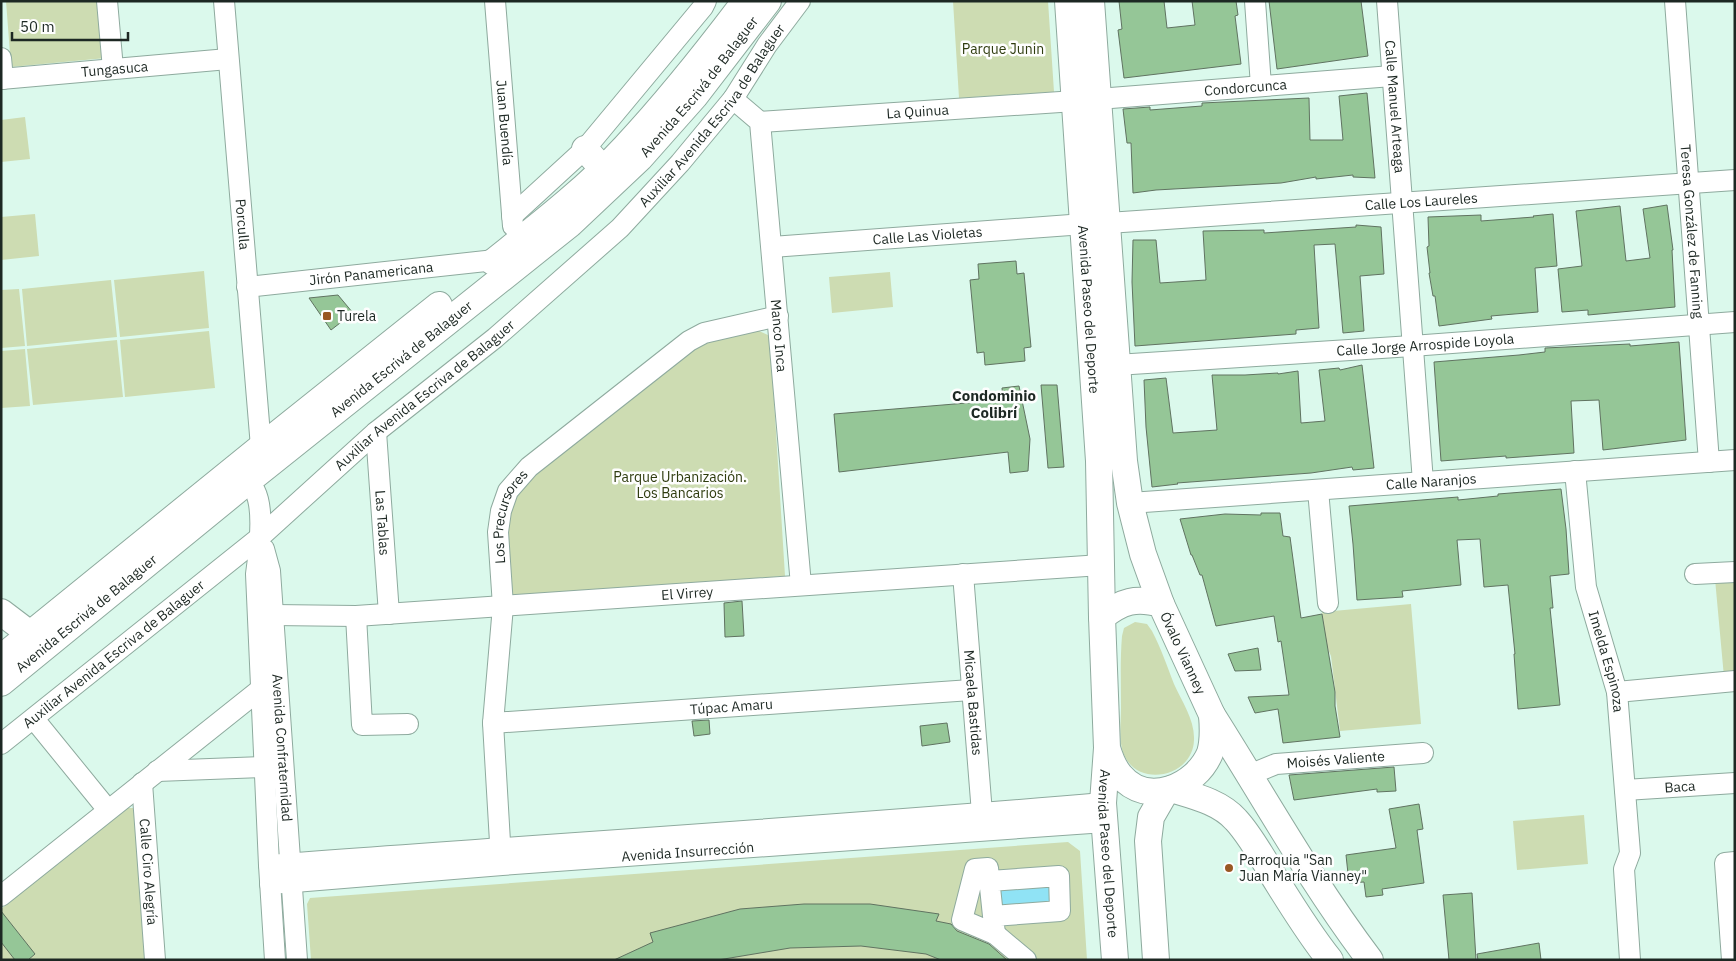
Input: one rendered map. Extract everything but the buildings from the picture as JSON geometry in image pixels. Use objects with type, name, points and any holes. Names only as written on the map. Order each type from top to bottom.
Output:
[{"type":"main road","name":"Avenida Escrivá de Balaguer","points":[[1,683],[37,641],[261,447],[561,207],[624,149],[679,86],[745,1]]},
{"type":"main road","name":"Avenida Escrivá de Balaguer","points":[[1,658],[37,641],[247,482],[570,224],[640,158],[689,103],[709,80],[768,1]]},
{"type":"main road","name":"Avenida Paseo del Deporte","points":[[1068,1],[1086,100],[1096,223],[1116,365],[1124,461],[1130,503],[1143,554],[1161,604]]},
{"type":"main road","name":"Avenida Paseo del Deporte","points":[[1086,100],[1091,1]]},
{"type":"main road","points":[[585,149],[602,168]]},
{"type":"main road","name":"Avenida Paseo del Deporte","points":[[1096,223],[1098,461],[1102,617]]},
{"type":"main road","name":"Óvalo Vianney","points":[[1102,617],[1123,603],[1136,600],[1161,604],[1212,715],[1214,733],[1210,752],[1206,760],[1188,781],[1168,790]]},
{"type":"main road","points":[[1,612],[37,641]]},
{"type":"main road","points":[[1102,617],[1107,748],[1111,763],[1121,777],[1134,786],[1149,791],[1168,790],[1198,797],[1216,804],[1236,819],[1297,914],[1330,960]]},
{"type":"main road","points":[[1212,715],[1304,867],[1341,922],[1370,960]]},
{"type":"main road","name":"Avenida Paseo del Deporte","points":[[1107,748],[1104,813],[1115,960]]},
{"type":"main road","points":[[1156,960],[1148,841],[1151,817],[1168,790]]},
{"type":"main road","points":[[1104,813],[1108,795],[1119,792],[1144,809],[1151,817]]},
{"type":"street","points":[[107,1],[113,69]]},
{"type":"street","name":"Juan Buendía","points":[[495,1],[512,216],[505,252]]},
{"type":"street","points":[[512,216],[585,149],[706,1]]},
{"type":"street","name":"Auxiliar Avenida Escriva de Balaguer","points":[[1,744],[260,537],[376,432],[495,338],[620,228],[680,163],[733,98],[767,45],[800,1]]},
{"type":"street","points":[[1255,1],[1261,86]]},
{"type":"street","name":"Calle Manuel Arteaga","points":[[1387,1],[1423,482]]},
{"type":"street","name":"Teresa González de Fanning","points":[[1675,1],[1709,462]]},
{"type":"street","name":"Porculla","points":[[228,2],[228,59],[261,447]]},
{"type":"street","points":[[1,58],[2,79]]},
{"type":"street","name":"Tungasuca","points":[[2,79],[228,59]]},
{"type":"street","name":"Condorcunca","points":[[1086,100],[1392,76]]},
{"type":"street","points":[[733,98],[760,122]]},
{"type":"street","name":"La Quinua","points":[[760,122],[1086,100]]},
{"type":"street","name":"Manco Inca","points":[[760,122],[801,585]]},
{"type":"street","name":"Calle Los Laureles","points":[[1096,223],[1735,180]]},
{"type":"street","name":"Calle Las Violetas","points":[[772,247],[1096,223]]},
{"type":"street","name":"Jirón Panamericana","points":[[247,286],[505,252]]},
{"type":"street","name":"Los Precursores","points":[[501,856],[493,723],[503,606],[498,532],[501,511],[508,491],[530,467],[689,341],[704,333],[778,316]]},
{"type":"street","name":"Calle Jorge Arrospide Loyola","points":[[1116,365],[1412,346],[1735,322]]},
{"type":"street","name":"Las Tablas","points":[[376,432],[389,614]]},
{"type":"street","name":"Calle Naranjos","points":[[1130,503],[1735,460]]},
{"type":"street","name":"Imelda Espinoza","points":[[1575,471],[1586,587],[1617,692],[1630,853],[1624,869],[1630,960]]},
{"type":"street","name":"Avenida Confraternidad","points":[[247,482],[255,491],[259,502],[260,537],[256,574],[275,960]]},
{"type":"street","points":[[1318,490],[1328,603]]},
{"type":"street","name":"Avenida Confraternidad","points":[[260,537],[270,571],[297,960]]},
{"type":"street","name":"El Virrey","points":[[273,615],[356,616],[1101,565]]},
{"type":"street","points":[[1695,574],[1735,572]]},
{"type":"street","name":"Micaela Bastidas","points":[[963,574],[982,822]]},
{"type":"street","points":[[356,616],[362,725],[408,724]]},
{"type":"street","points":[[1617,692],[1735,681]]},
{"type":"street","points":[[1,896],[262,688]]},
{"type":"street","name":"Túpac Amaru","points":[[493,723],[971,690]]},
{"type":"street","points":[[34,719],[108,810]]},
{"type":"street","name":"Moisés Valiente","points":[[1249,774],[1276,764],[1423,753]]},
{"type":"street","points":[[150,777],[266,767]]},
{"type":"street","name":"Calle Ciro Alegría","points":[[150,777],[155,960]]},
{"type":"street","name":"Baca","points":[[1625,790],[1734,787]]},
{"type":"street","name":"Avenida Insurrección","points":[[270,875],[501,856],[1104,813]]},
{"type":"street","points":[[1730,862],[1732,960]]},
{"type":"street","points":[[990,881],[1059,876],[1060,911],[994,925],[962,920],[975,869],[988,868],[994,925],[1026,960]]},
{"type":"green space","points":[[6,1],[100,1],[106,58],[11,67]]},
{"type":"green space","name":"Parque Junin","points":[[953,1],[1048,1],[1054,92],[959,98]]},
{"type":"green space","points":[[25,117],[30,159],[1,162],[1,120]]},
{"type":"green space","points":[[35,214],[39,256],[1,260],[1,217]]},
{"type":"green space","points":[[204,271],[209,328],[120,337],[114,280]]},
{"type":"green space","points":[[890,272],[893,307],[832,313],[829,277]]},
{"type":"green space","points":[[111,280],[117,337],[27,346],[22,289]]},
{"type":"green space","points":[[19,289],[25,346],[1,348],[1,290]]},
{"type":"green space","name":"Parque Urbanización. Los Bancarios","points":[[757,330],[770,336],[785,576],[510,597],[505,532],[518,491],[531,477],[695,345]]},
{"type":"green space","points":[[209,331],[215,388],[125,397],[120,340]]},
{"type":"green space","points":[[117,340],[123,397],[33,405],[27,349]]},
{"type":"green space","points":[[25,349],[30,406],[1,408],[1,351]]},
{"type":"green space","points":[[1735,577],[1735,677],[1724,677],[1715,579]]},
{"type":"green space","points":[[1411,604],[1421,724],[1340,731],[1331,656],[1327,647],[1322,612]]},
{"type":"green space","points":[[1135,622],[1147,624],[1152,631],[1187,711],[1194,733],[1191,752],[1185,762],[1165,774],[1154,775],[1133,767],[1125,757],[1121,746],[1122,636],[1124,628]]},
{"type":"green space","points":[[128,808],[137,808],[150,960],[1,960],[1,909]]},
{"type":"green space","points":[[1584,815],[1588,864],[1517,870],[1513,821]]},
{"type":"green space","points":[[1068,842],[1080,851],[1087,960],[311,960],[307,904],[310,898]]},
{"type":"water","points":[[1053,879],[1054,908],[997,911],[995,883]]},
{"type":"place","name":"Turela","points":[[327,316]]},
{"type":"place","name":"Parroquia \"San Juan María Vianney\"","points":[[1229,868]]},
{"type":"district","name":"Condominio Colibrí","points":[[994,404]]}]
